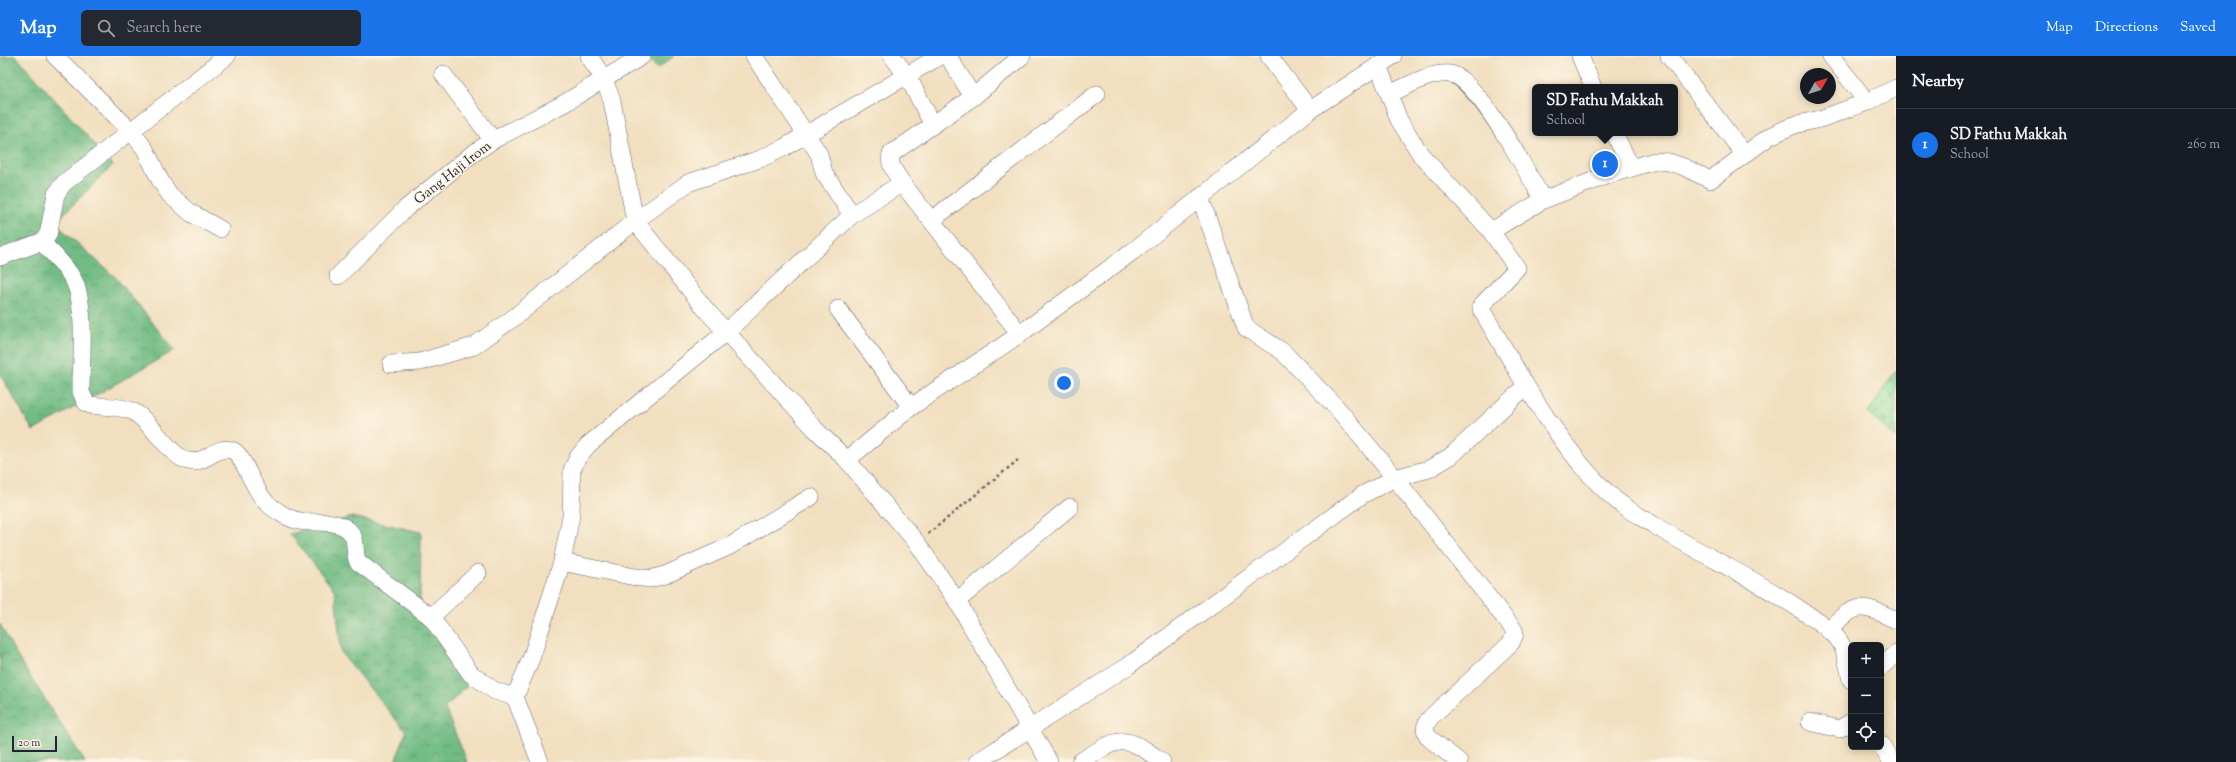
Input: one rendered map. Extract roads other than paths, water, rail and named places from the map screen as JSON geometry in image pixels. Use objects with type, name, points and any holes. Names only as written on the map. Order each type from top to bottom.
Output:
[{"type":"street","points":[[55,56],[131,131],[145,149],[161,182],[170,195],[191,213],[220,229]]},
{"type":"street","points":[[0,257],[41,242],[51,231],[56,194],[64,183],[227,56]]},
{"type":"street","points":[[589,56],[604,79],[616,122],[635,221],[726,332],[815,429],[847,460],[917,543],[958,601],[1049,762]]},
{"type":"street","name":"Gang Haji Irom","points":[[338,276],[405,209],[461,163],[493,140],[563,104],[642,56]]},
{"type":"street","points":[[754,56],[819,154],[824,173],[852,215]]},
{"type":"street","points":[[892,56],[908,77],[933,125]]},
{"type":"street","points":[[391,364],[420,362],[474,346],[512,319],[635,221],[688,183],[760,159],[783,148],[806,133],[908,77],[940,56]]},
{"type":"street","points":[[948,56],[973,97]]},
{"type":"street","points":[[1020,334],[902,182],[892,166],[890,159],[891,154],[973,97],[1022,56]]},
{"type":"street","points":[[1269,56],[1310,110]]},
{"type":"street","points":[[847,460],[911,407],[1020,334],[1132,252],[1310,110],[1393,56]]},
{"type":"street","points":[[1580,56],[1592,84]]},
{"type":"street","points":[[1669,56],[1744,154]]},
{"type":"street","points":[[1831,56],[1868,102]]},
{"type":"street","points":[[1378,65],[1399,120],[1421,155],[1492,232],[1517,268],[1481,306],[1481,309],[1544,414],[1575,455],[1597,482],[1621,504],[1694,550],[1772,591],[1828,630],[1840,641],[1844,650],[1851,678]]},
{"type":"street","points":[[444,74],[493,140]]},
{"type":"street","points":[[1389,94],[1437,74],[1452,74],[1462,78],[1486,106],[1544,200]]},
{"type":"street","points":[[1492,232],[1544,200],[1631,167],[1655,161],[1669,162],[1710,180],[1770,136],[1794,125],[1820,119],[1868,102],[1896,88]]},
{"type":"street","points":[[932,219],[1097,94]]},
{"type":"street","points":[[1616,136],[1631,167]]},
{"type":"street","points":[[540,762],[515,698],[532,656],[562,562],[571,516],[572,470],[578,457],[588,445],[726,332],[852,215],[902,182]]},
{"type":"street","points":[[1200,197],[1246,328],[1290,358],[1337,408],[1395,478],[1514,630],[1515,634],[1511,643],[1426,723],[1426,733],[1429,738],[1459,762]]},
{"type":"street","points":[[41,242],[59,259],[74,280],[81,308],[81,392],[86,402],[90,405],[132,411],[177,454],[188,462],[195,462],[220,450],[228,449],[235,452],[240,458],[248,476],[265,501],[283,514],[299,521],[338,524],[345,527],[353,536],[358,562],[431,617],[471,674],[495,691],[515,698]]},
{"type":"street","points":[[838,309],[911,407]]},
{"type":"street","points":[[977,762],[1128,666],[1362,495],[1395,478],[1429,469],[1451,456],[1526,386]]},
{"type":"street","points":[[562,562],[650,579],[665,575],[730,546],[811,497]]},
{"type":"street","points":[[958,601],[1070,507]]},
{"type":"street","points":[[431,617],[478,573]]},
{"type":"street","points":[[1828,630],[1844,614],[1854,609],[1863,607],[1896,620]]},
{"type":"street","points":[[1884,664],[1896,654]]},
{"type":"street","points":[[1810,722],[1839,728],[1848,724]]},
{"type":"street","points":[[1080,762],[1112,744],[1126,741],[1141,746],[1162,762]]},
{"type":"street","points":[[1884,749],[1891,762]]},
{"type":"place","name":"SD Fathu Makkah","points":[[1605,164]]}]
